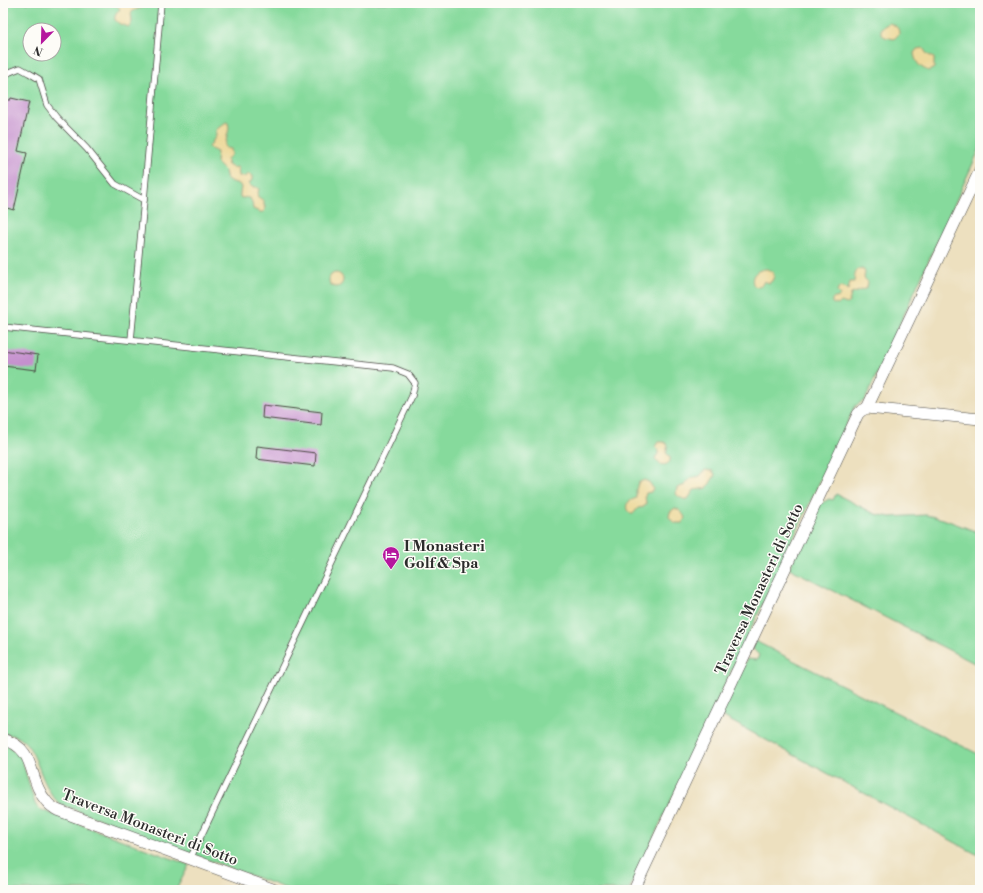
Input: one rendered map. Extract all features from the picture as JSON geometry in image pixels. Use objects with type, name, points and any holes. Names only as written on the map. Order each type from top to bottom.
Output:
[{"type":"street","name":"Traversa Monasteri di Sotto","points":[[634,890],[858,414],[867,408],[980,170]]},
{"type":"street","points":[[867,408],[980,419]]},
{"type":"street","name":"Traversa Monasteri di Sotto","points":[[3,739],[15,743],[22,749],[28,759],[39,790],[47,803],[57,810],[275,890]]},
{"type":"lane","points":[[131,340],[161,3]]},
{"type":"lane","points":[[3,77],[20,68],[39,80],[47,105],[56,117],[87,149],[115,184],[144,200]]},
{"type":"lane","points":[[3,327],[393,368],[408,374],[415,384],[412,396],[190,859]]},
{"type":"green space","name":"I Monasteri Golf & Spa","points":[[3,3],[980,3],[980,148],[865,400],[855,406],[629,890],[290,890],[60,804],[53,797],[43,779],[36,760],[27,744],[17,737],[3,733]]},
{"type":"green space","points":[[836,494],[875,514],[890,517],[926,515],[943,519],[980,533],[980,666],[789,568],[820,504],[829,499],[833,500]]},
{"type":"green space","points":[[755,641],[980,755],[980,856],[720,715],[747,659],[757,660],[759,655],[752,648]]},
{"type":"green space","points":[[3,743],[14,750],[22,760],[35,804],[39,809],[189,865],[176,890],[3,890]]},
{"type":"sand","points":[[115,3],[149,3],[145,7],[131,13],[132,22],[129,27],[120,24],[115,20],[115,15],[120,9]]},
{"type":"sand","points":[[889,23],[895,26],[898,30],[899,34],[894,39],[885,37],[881,34],[881,28]]},
{"type":"sand","points":[[923,48],[927,54],[934,58],[934,68],[929,71],[918,64],[914,53],[917,49]]},
{"type":"sand","points":[[226,122],[228,123],[229,128],[225,145],[226,148],[231,149],[232,154],[227,159],[228,165],[233,168],[238,168],[239,176],[244,177],[249,174],[252,176],[252,180],[249,184],[252,187],[259,189],[257,196],[264,201],[264,206],[266,207],[264,212],[253,209],[250,198],[240,197],[241,187],[239,184],[227,180],[225,171],[216,162],[217,152],[209,147],[216,136],[216,130]]},
{"type":"sand","points":[[862,268],[865,272],[864,278],[868,282],[867,288],[851,294],[847,304],[841,302],[838,305],[832,303],[832,299],[839,297],[840,295],[837,292],[839,288],[841,287],[848,290],[850,282],[854,282],[856,272]]},
{"type":"sand","points":[[767,269],[773,272],[774,276],[772,281],[769,283],[764,281],[762,285],[758,287],[754,286],[753,276],[760,270]]},
{"type":"sand","points":[[333,273],[339,273],[343,277],[343,283],[339,287],[333,287],[329,283],[329,277]]},
{"type":"sand","points":[[658,442],[664,442],[668,445],[666,453],[670,459],[667,464],[664,465],[658,462],[655,458],[658,454],[658,450],[655,447]]},
{"type":"sand","points":[[705,470],[713,471],[715,475],[707,488],[694,490],[688,499],[683,499],[676,494],[677,488],[685,485],[691,478],[700,476]]},
{"type":"sand","points":[[644,480],[649,482],[653,488],[651,492],[646,493],[646,503],[644,507],[638,508],[633,514],[631,514],[627,510],[628,502],[636,498],[638,483]]},
{"type":"sand","points":[[675,508],[681,512],[685,518],[682,523],[674,523],[669,517],[670,512]]},
{"type":"building","points":[[11,98],[29,102],[18,151],[27,153],[14,210],[3,207],[3,172],[7,154],[3,153],[3,131],[5,122],[3,121],[3,100],[10,100]]},
{"type":"building","points":[[3,350],[38,355],[36,370],[3,366]]},
{"type":"building","points":[[263,405],[322,412],[321,425],[262,418]]},
{"type":"building","points":[[257,446],[316,453],[315,466],[256,459]]},
{"type":"place","name":"I Monasteri Golf & Spa","points":[[391,570]]}]
